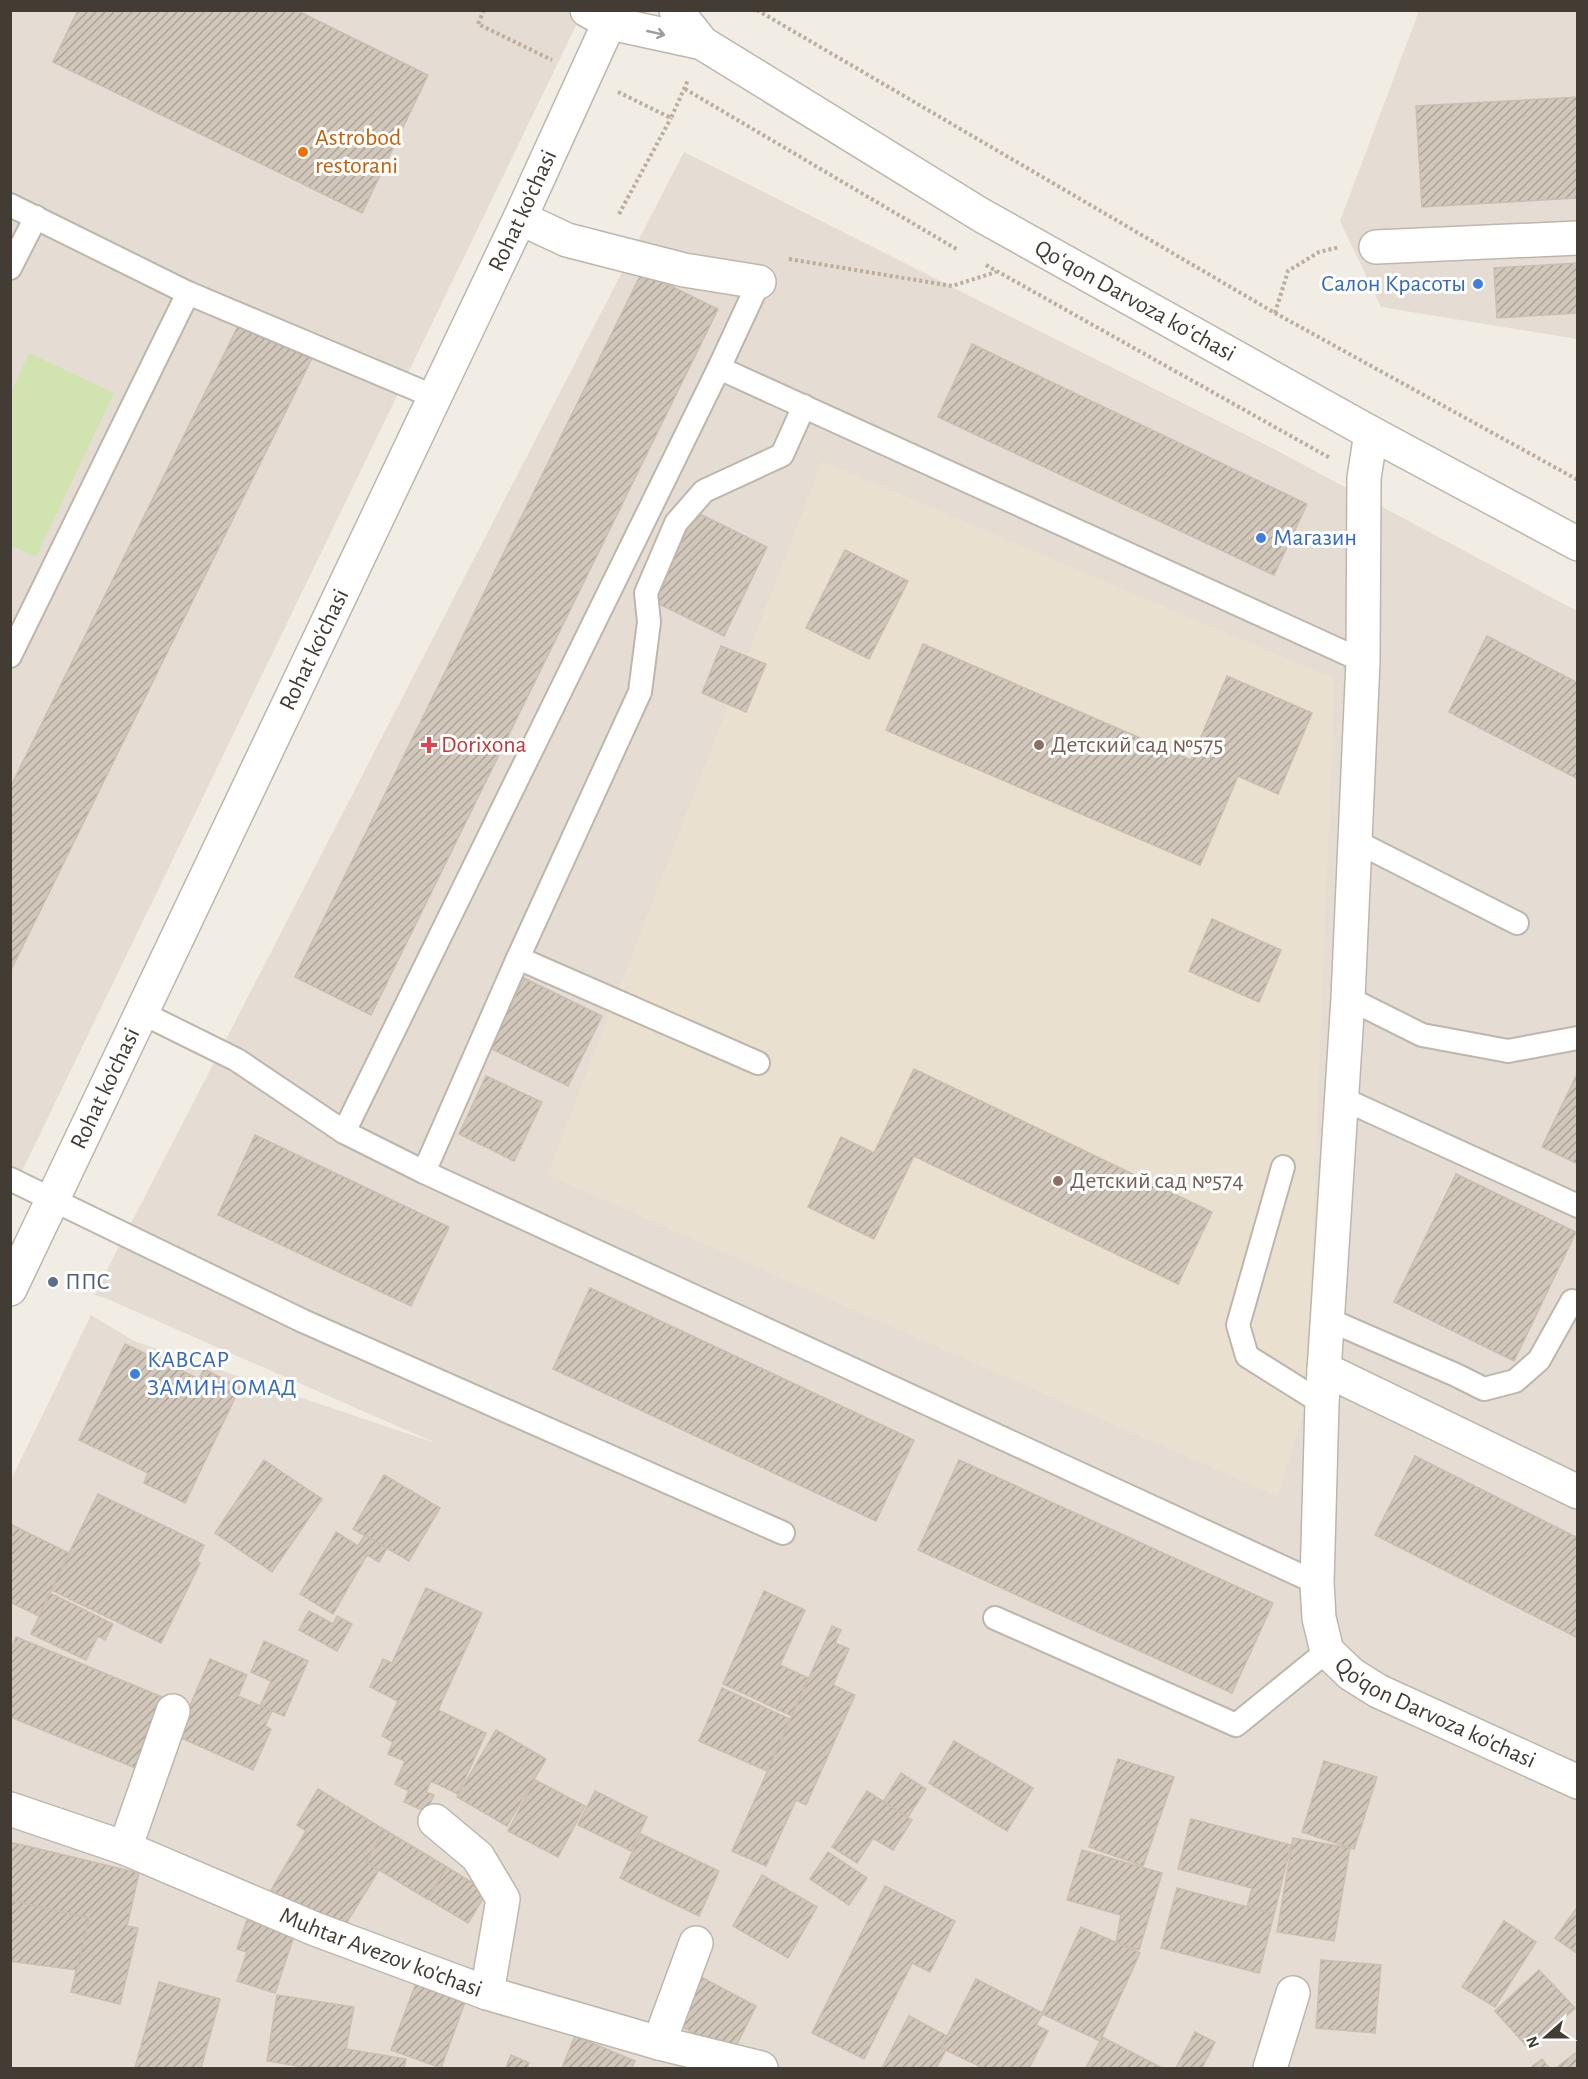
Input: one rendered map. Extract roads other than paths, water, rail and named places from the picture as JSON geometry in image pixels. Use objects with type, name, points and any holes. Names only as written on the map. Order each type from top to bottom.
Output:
[{"type":"street","name":"Qoʻqon Darvoza koʻchasi","points":[[676,10],[702,43]]},
{"type":"street","name":"Qoʻqon Darvoza koʻchasi","points":[[604,15],[702,43],[981,215],[1371,433],[1578,544]]},
{"type":"street","name":"Rohat ko'chasi","points":[[10,1289],[520,218],[604,15]]},
{"type":"street","points":[[520,218],[567,240],[684,270],[759,282]]},
{"type":"street","points":[[1376,247],[1578,238]]},
{"type":"street","name":"Qo'qon Darvoza ko'chasi","points":[[1371,433],[1364,478],[1364,661],[1348,998],[1322,1403],[1317,1583],[1319,1618],[1328,1651],[1351,1674],[1378,1691],[1578,1782]]},
{"type":"street","points":[[1324,1369],[1578,1492]]},
{"type":"street","points":[[125,1848],[173,1711]]},
{"type":"street","name":"Muhtar Avezov ko'chasi","points":[[10,1809],[125,1848],[315,1929],[487,1993],[658,2043],[761,2068]]},
{"type":"street","points":[[435,1821],[478,1857],[503,1899],[487,1993]]},
{"type":"street","points":[[658,2043],[696,1943]]},
{"type":"street","points":[[1270,2068],[1293,1993]]},
{"type":"lane","points":[[10,205],[188,293],[435,397]]},
{"type":"lane","points":[[10,268],[36,217]]},
{"type":"lane","points":[[344,1132],[759,282]]},
{"type":"lane","points":[[10,656],[188,293]]},
{"type":"lane","points":[[719,368],[1364,661]]},
{"type":"lane","points":[[424,1172],[518,958],[640,692],[649,622],[646,593],[676,523],[704,491],[782,455],[804,406]]},
{"type":"lane","points":[[1355,841],[1517,923]]},
{"type":"lane","points":[[518,958],[758,1063]]},
{"type":"lane","points":[[1348,998],[1422,1035],[1508,1051],[1578,1038]]},
{"type":"lane","points":[[142,1013],[237,1060],[344,1132],[424,1172],[1317,1583]]},
{"type":"lane","points":[[1341,1098],[1578,1206]]},
{"type":"lane","points":[[1283,1167],[1238,1325],[1247,1356],[1322,1403]]},
{"type":"lane","points":[[10,1179],[303,1320],[783,1533]]},
{"type":"lane","points":[[1327,1319],[1484,1389],[1515,1380],[1539,1360],[1572,1301]]},
{"type":"lane","points":[[995,1618],[1236,1725],[1328,1651]]},
{"type":"place","name":"Astrobod restorani","points":[[303,152]]},
{"type":"place","name":"Салон Красоты","points":[[1478,284]]},
{"type":"place","name":"Магазин","points":[[1261,538]]},
{"type":"place","name":"Dorixona","points":[[429,745]]},
{"type":"place","name":"Детский сад №575","points":[[1039,745]]},
{"type":"place","name":"Детский сад №574","points":[[1058,1181]]},
{"type":"place","name":"ППС","points":[[53,1282]]},
{"type":"place","name":"КАВСАР ЗАМИН ОМАД","points":[[135,1374]]}]
